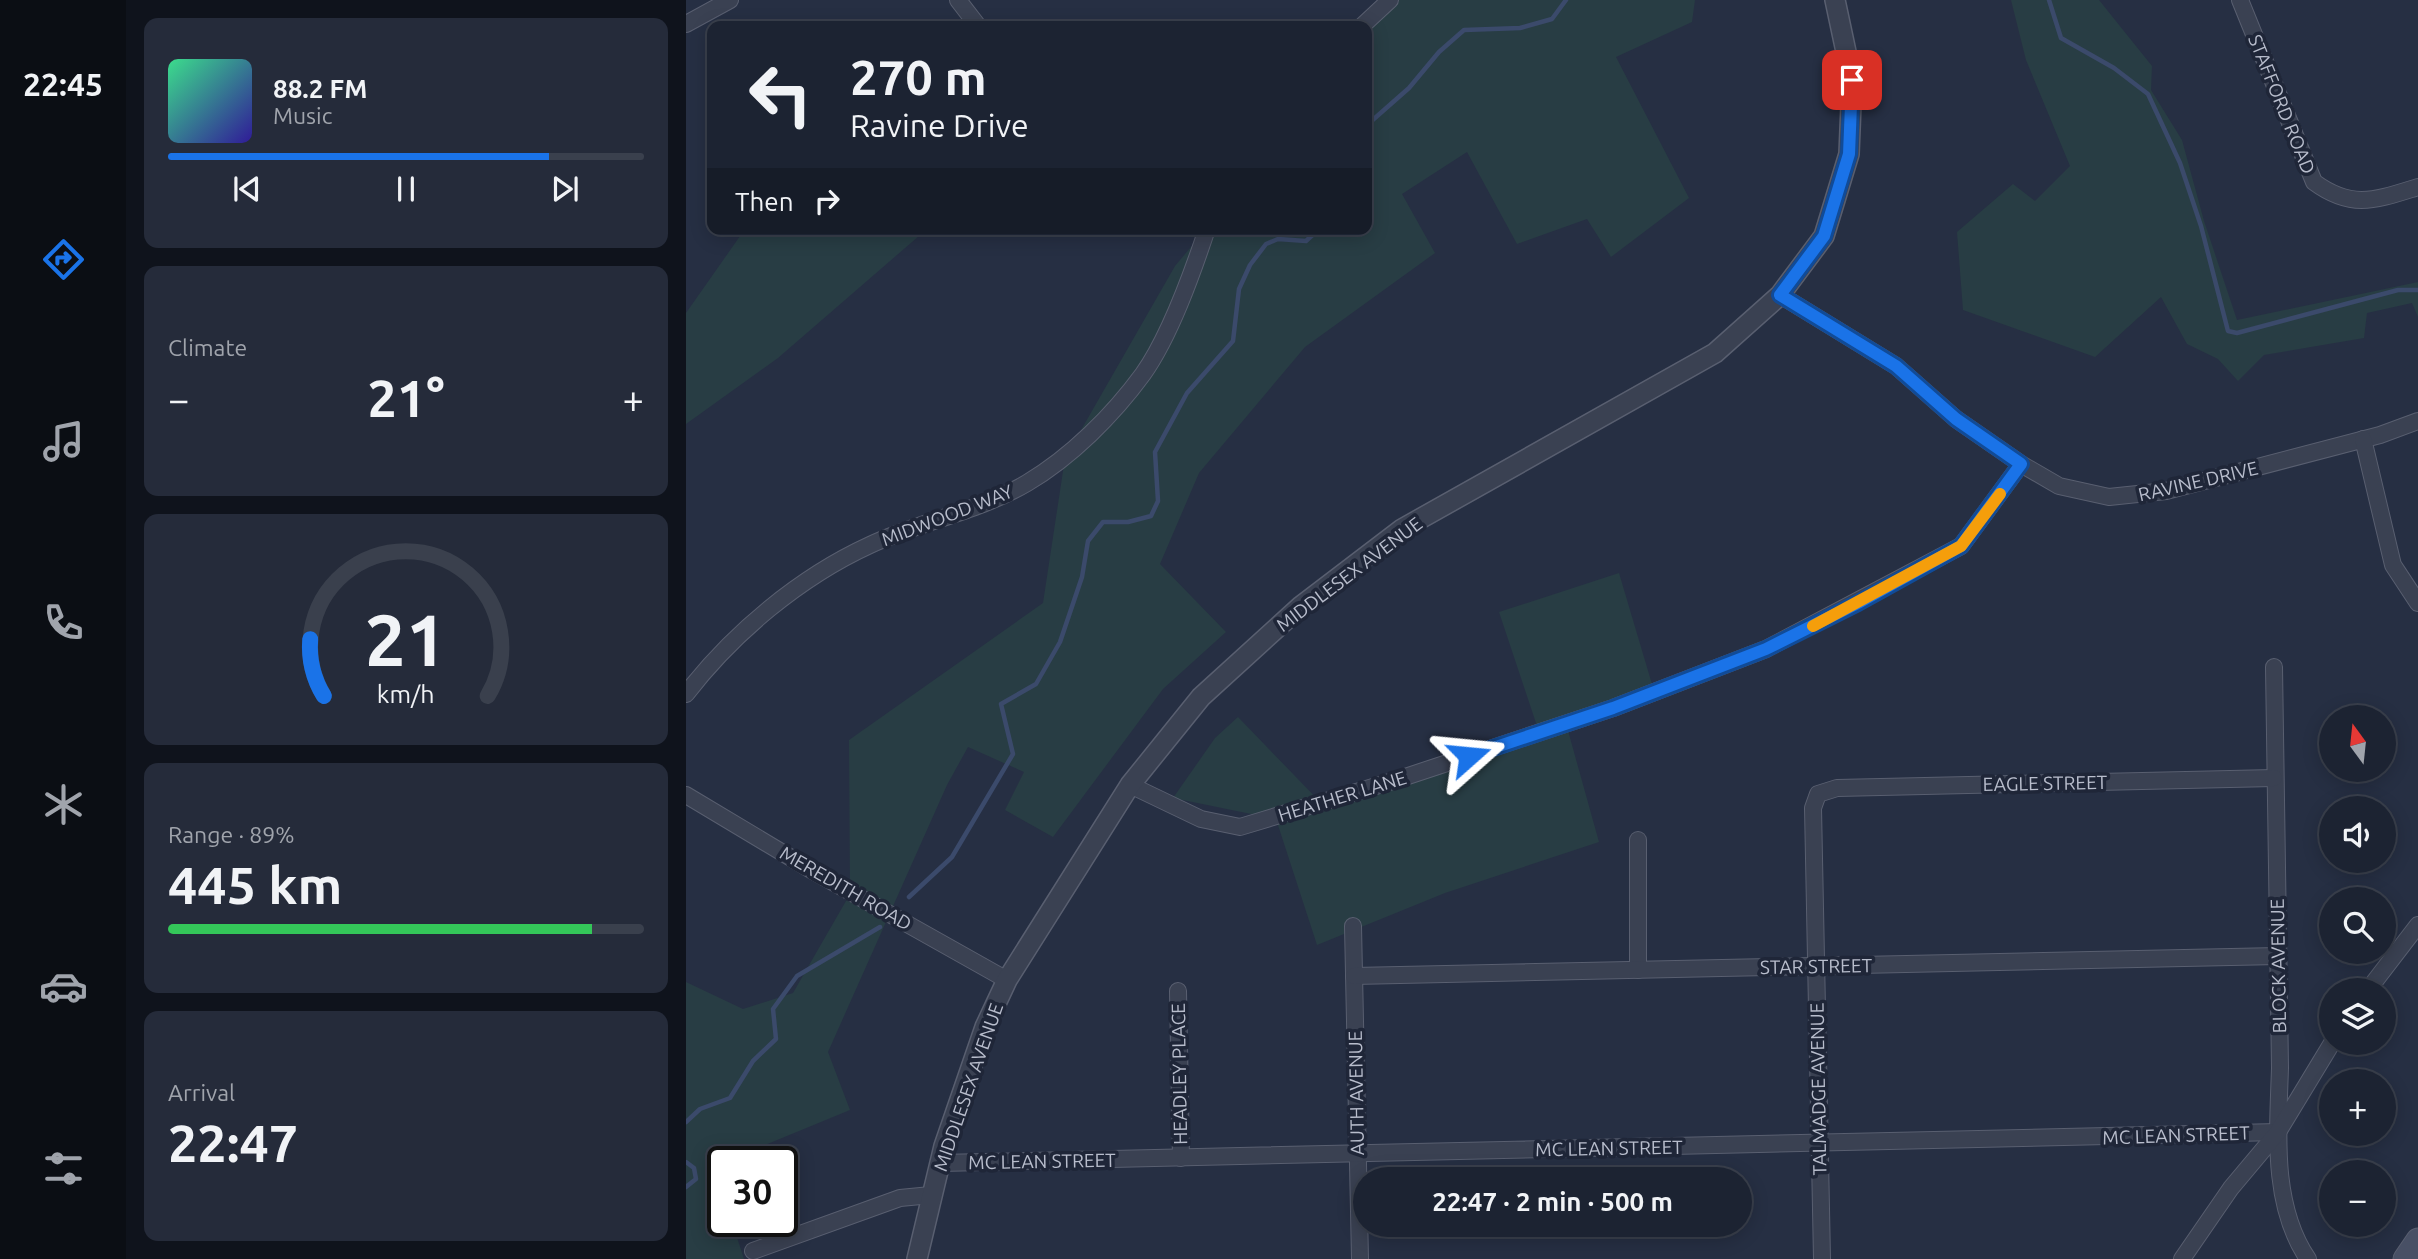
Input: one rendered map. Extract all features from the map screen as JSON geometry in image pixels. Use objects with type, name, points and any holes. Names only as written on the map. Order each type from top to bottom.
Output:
[{"type":"main road","points":[[2405,1259],[2418,1240]]},
{"type":"street","points":[[686,24],[730,0]]},
{"type":"street","points":[[958,0],[974,21]]},
{"type":"street","points":[[1367,21],[1390,0]]},
{"type":"street","name":"MIDDLESEX AVENUE","points":[[917,1259],[940,1163],[985,1027],[1007,979],[1130,785],[1201,697],[1311,598],[1402,530],[1715,353],[1780,295],[1824,236],[1849,154],[1852,80],[1835,0]]},
{"type":"street","name":"STAFFORD ROAD","points":[[2240,0],[2302,161],[2314,182],[2332,195],[2352,201],[2376,200],[2418,187]]},
{"type":"street","name":"MIDWOOD WAY","points":[[686,694],[709,664],[736,639],[818,575],[870,544],[989,502],[1028,483],[1063,458],[1144,373],[1170,324],[1205,235]]},
{"type":"street","name":"RAVINE DRIVE","points":[[1780,295],[1896,366],[1956,419],[2021,464],[2059,486],[2109,498],[2143,496],[2363,439],[2418,421]]},
{"type":"street","points":[[2363,439],[2393,565],[2418,603]]},
{"type":"street","name":"HEATHER LANE","points":[[1130,785],[1201,819],[1240,827],[1396,780],[1613,708],[1766,649],[1961,546],[2021,464]]},
{"type":"street","name":"BLOCK AVENUE","points":[[2274,667],[2278,1132],[2287,1214],[2308,1259]]},
{"type":"street","name":"EAGLE STREET","points":[[1818,794],[1837,788],[2274,778]]},
{"type":"street","name":"TALMADGE AVENUE","points":[[1818,794],[1813,808],[1822,1259]]},
{"type":"street","name":"MEREDITH ROAD","points":[[686,795],[813,871],[1007,979]]},
{"type":"street","points":[[1638,840],[1638,970]]},
{"type":"street","points":[[2377,978],[2418,925]]},
{"type":"street","name":"AUTH AVENUE","points":[[1353,926],[1360,1259]]},
{"type":"street","name":"STAR STREET","points":[[1354,976],[2278,957]]},
{"type":"street","name":"HEADLEY PLACE","points":[[1178,990],[1181,1158]]},
{"type":"street","points":[[2182,1259],[2231,1188],[2278,1132],[2325,1055]]},
{"type":"street","name":"MC LEAN STREET","points":[[940,1163],[2278,1132]]},
{"type":"street","points":[[753,1251],[900,1198],[931,1195]]},
{"type":"shaded area","points":[[1395,0],[1695,0],[1692,22],[1616,57],[1689,198],[1611,257],[1587,219],[1517,244],[1467,152],[1402,194],[1435,253],[1305,347],[1199,473],[1160,564],[1226,632],[1163,689],[1053,837],[1005,810],[1024,772],[968,747],[947,785],[828,1052],[850,1110],[763,1146],[707,1146],[707,1237],[737,1237],[744,1259],[686,1259],[686,982],[743,1009],[793,993],[850,894],[849,740],[1043,603],[1065,458],[1175,266],[1201,235],[1372,235],[1372,28]]},
{"type":"shaded area","points":[[2011,0],[2099,0],[2152,66],[2151,90],[2182,140],[2204,221],[2237,320],[2418,282],[2418,317],[2412,303],[2367,313],[2364,338],[2264,355],[2238,381],[2218,359],[2187,344],[2161,297],[2095,357],[1963,310],[1957,232],[2013,184],[2035,201],[2070,166],[2026,60]]},
{"type":"shaded area","points":[[741,235],[920,235],[778,358],[686,424],[686,313]]},
{"type":"shaded area","points":[[1619,573],[1657,701],[1567,727],[1599,842],[1445,893],[1317,945],[1276,819],[1173,798],[1215,738],[1238,717],[1323,805],[1540,735],[1499,612]]},
{"type":"waterway","points":[[1372,121],[1409,88],[1439,52],[1464,30],[1520,28],[1552,19],[1566,0]]},
{"type":"waterway","points":[[2049,0],[2061,38],[2114,68],[2148,94],[2180,163],[2201,226],[2228,331],[2237,333],[2398,290],[2418,290]]},
{"type":"waterway","points":[[909,897],[952,857],[1013,754],[1001,704],[1036,684],[1060,642],[1082,577],[1088,541],[1103,522],[1128,522],[1151,516],[1158,501],[1155,452],[1187,393],[1233,341],[1239,289],[1250,265],[1266,244],[1278,239],[1306,241],[1312,235]]},
{"type":"waterway","points":[[686,1122],[700,1109],[730,1098],[753,1061],[776,1039],[773,1009],[797,976],[880,927]]},
{"type":"waterway","points":[[686,1162],[694,1168],[696,1179],[686,1187]]},
{"type":"slow traffic","points":[[1813,626],[1961,546],[2000,494]]},
{"type":"route","points":[[1469,756],[1613,708],[1766,649],[1858,603],[1961,546],[2021,464],[1956,419],[1896,366],[1780,295],[1824,236],[1849,154],[1852,80]]}]
